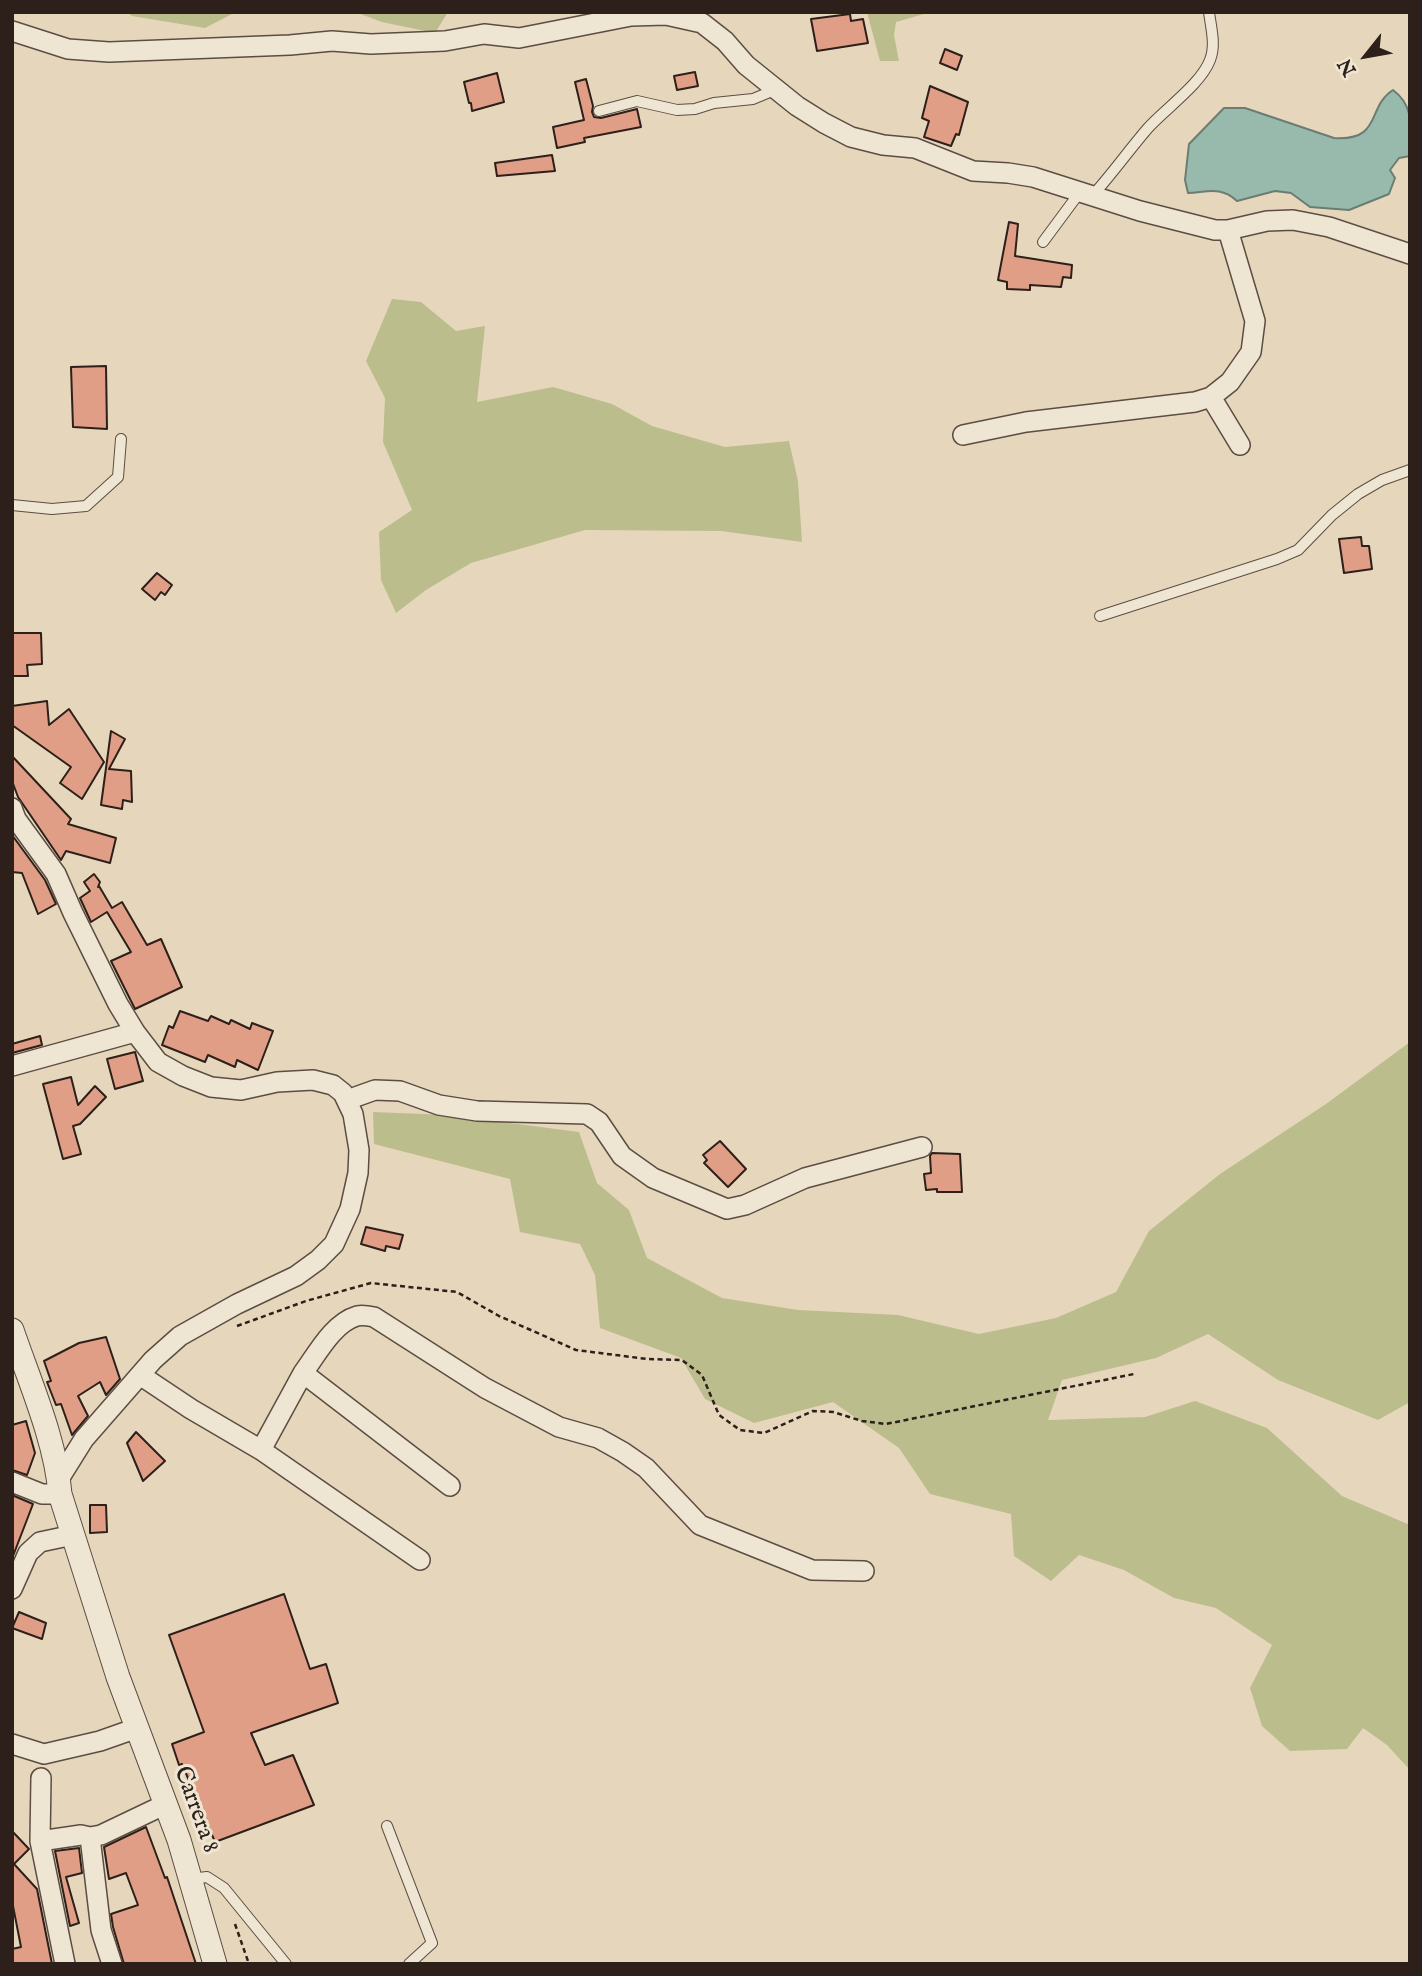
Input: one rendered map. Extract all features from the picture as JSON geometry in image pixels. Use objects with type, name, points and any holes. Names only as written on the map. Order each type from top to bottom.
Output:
[{"type":"street","points":[[12,31],[68,50],[109,52],[332,41],[372,44],[445,41],[484,34],[519,37],[551,33],[596,21],[666,15],[702,23],[725,41],[746,65],[797,106],[851,137],[883,145],[915,148],[973,171],[1033,177],[1172,220],[1215,230],[1228,230],[1267,221],[1293,220],[1329,228],[1410,254]]},
{"type":"street","points":[[963,435],[1026,422],[1195,402],[1211,397],[1230,382],[1251,352],[1255,321],[1228,230]]},
{"type":"street","points":[[1211,397],[1240,445]]},
{"type":"street","points":[[12,808],[16,819],[56,874],[118,1004],[158,1062],[211,1087],[241,1090],[276,1082],[313,1080],[333,1085],[343,1093],[354,1114],[359,1150],[358,1173],[350,1209],[334,1244],[318,1260],[296,1276],[237,1304],[180,1336],[153,1360],[85,1439],[59,1486],[42,1493],[12,1482]]},
{"type":"street","points":[[12,1066],[135,1032]]},
{"type":"street","points":[[347,1100],[375,1090],[400,1091],[439,1105],[477,1111],[587,1114],[598,1122],[622,1156],[653,1178],[727,1209],[744,1205],[805,1178],[922,1147]]},
{"type":"street","points":[[261,1450],[303,1373],[333,1334],[345,1322],[359,1315],[374,1317],[485,1388],[559,1427],[598,1438],[623,1452],[646,1468],[699,1525],[812,1570],[864,1571]]},
{"type":"street","name":"Carrera 8","points":[[12,1329],[43,1419],[73,1535],[118,1677],[166,1804],[215,1964]]},
{"type":"street","points":[[303,1373],[450,1486]]},
{"type":"street","points":[[140,1375],[261,1450],[420,1560]]},
{"type":"street","points":[[13,1586],[28,1553],[40,1542],[73,1535]]},
{"type":"street","points":[[12,1744],[44,1754],[100,1741],[137,1728]]},
{"type":"street","points":[[41,1777],[40,1841],[65,1964]]},
{"type":"street","points":[[40,1841],[101,1835],[166,1804]]},
{"type":"street","points":[[90,1837],[101,1930],[112,1964]]},
{"type":"lane","points":[[1043,242],[1086,194],[1117,168],[1149,127],[1185,94],[1209,64],[1214,49],[1209,12]]},
{"type":"lane","points":[[599,111],[637,101],[677,110],[695,109],[713,103],[753,99],[777,89]]},
{"type":"lane","points":[[12,505],[52,509],[86,506],[118,477],[121,439]]},
{"type":"lane","points":[[1100,616],[1298,550],[1332,515],[1358,494],[1382,480],[1410,470]]},
{"type":"lane","points":[[387,1826],[432,1943],[409,1964]]},
{"type":"lane","points":[[191,1879],[207,1877],[224,1888],[286,1964]]},
{"type":"path","points":[[230,1329],[306,1301],[371,1283],[457,1292],[499,1316],[576,1350],[647,1359],[682,1360],[702,1375],[719,1415],[740,1430],[764,1433],[813,1411],[833,1412],[862,1421],[886,1424],[1134,1374]]},
{"type":"path","points":[[234,1920],[249,1964]]},
{"type":"green space","points":[[126,12],[236,12],[205,28],[132,16]]},
{"type":"green space","points":[[355,12],[448,12],[435,33],[382,22]]},
{"type":"green space","points":[[867,12],[931,12],[896,22],[894,35],[899,61],[880,61]]},
{"type":"green space","points":[[392,299],[421,302],[456,331],[485,326],[477,402],[553,387],[612,404],[652,426],[725,447],[789,441],[798,481],[802,542],[721,531],[585,530],[471,563],[426,590],[396,613],[381,580],[379,532],[412,510],[383,442],[385,398],[366,361]]},
{"type":"green space","points":[[1410,1042],[1410,1402],[1378,1420],[1278,1380],[1208,1334],[1156,1358],[1062,1380],[1048,1420],[1145,1417],[1195,1401],[1267,1428],[1342,1496],[1410,1525],[1410,1770],[1387,1745],[1363,1728],[1347,1749],[1290,1751],[1262,1726],[1250,1688],[1272,1645],[1216,1608],[1174,1598],[1124,1570],[1079,1555],[1051,1581],[1014,1556],[1011,1514],[930,1494],[899,1448],[833,1402],[754,1423],[705,1399],[681,1358],[600,1328],[595,1275],[580,1244],[520,1232],[510,1179],[374,1144],[373,1112],[448,1115],[579,1132],[597,1183],[629,1210],[647,1258],[722,1298],[798,1310],[898,1315],[979,1334],[1056,1318],[1116,1292],[1149,1231],[1220,1174],[1326,1104]]},
{"type":"shaded area","points":[[1393,90],[1408,111],[1411,128],[1410,156],[1399,158],[1390,170],[1395,178],[1389,194],[1349,210],[1310,207],[1291,193],[1275,191],[1237,201],[1220,192],[1188,193],[1185,180],[1189,144],[1224,108],[1245,108],[1334,138],[1349,137],[1367,129],[1379,105]]},
{"type":"building","points":[[850,14],[851,21],[863,19],[868,43],[817,51],[811,19]]},
{"type":"building","points":[[945,49],[962,56],[957,70],[940,63]]},
{"type":"building","points":[[695,72],[698,86],[677,90],[674,76]]},
{"type":"building","points":[[497,73],[504,102],[472,111],[464,82]]},
{"type":"building","points":[[586,79],[594,117],[601,118],[637,109],[641,127],[584,138],[585,142],[557,148],[553,127],[584,120],[575,82]]},
{"type":"building","points":[[930,86],[968,102],[959,135],[956,134],[951,146],[924,137],[929,121],[922,118]]},
{"type":"building","points":[[552,155],[555,171],[497,176],[495,163]]},
{"type":"building","points":[[1009,222],[1018,224],[1015,256],[1072,265],[1071,278],[1063,277],[1061,287],[1030,285],[1030,290],[1007,289],[1007,282],[998,280]]},
{"type":"building","points":[[106,366],[107,429],[73,427],[71,367]]},
{"type":"building","points":[[1361,537],[1362,546],[1369,546],[1372,569],[1344,573],[1339,539]]},
{"type":"building","points":[[157,573],[172,585],[165,595],[161,592],[155,600],[142,589]]},
{"type":"building","points":[[12,633],[41,633],[42,664],[27,665],[28,676],[12,676]]},
{"type":"building","points":[[47,701],[49,725],[69,709],[104,762],[82,799],[60,783],[71,767],[12,725],[12,706]]},
{"type":"building","points":[[111,731],[125,739],[109,769],[131,771],[132,802],[123,800],[122,809],[101,805]]},
{"type":"building","points":[[12,756],[71,819],[68,824],[116,838],[110,863],[66,851],[61,860],[18,797],[12,781]]},
{"type":"building","points":[[12,835],[45,880],[56,904],[38,914],[22,873],[12,872]]},
{"type":"building","points":[[94,874],[100,882],[98,887],[112,908],[122,902],[147,945],[161,939],[182,987],[135,1009],[111,961],[131,952],[107,912],[91,922],[80,898],[90,891],[84,882]]},
{"type":"building","points":[[180,1011],[208,1021],[211,1016],[229,1024],[231,1020],[250,1029],[252,1023],[273,1031],[258,1070],[237,1060],[235,1067],[208,1055],[205,1062],[162,1045],[169,1026],[173,1028]]},
{"type":"building","points":[[40,1036],[42,1045],[12,1053],[12,1044]]},
{"type":"building","points":[[135,1052],[143,1081],[115,1089],[107,1059]]},
{"type":"building","points":[[71,1077],[78,1105],[95,1086],[106,1097],[80,1124],[73,1126],[81,1154],[63,1159],[43,1084]]},
{"type":"building","points":[[720,1141],[746,1169],[728,1187],[704,1163],[707,1160],[703,1155]]},
{"type":"building","points":[[932,1153],[960,1154],[962,1192],[926,1190],[924,1174],[931,1173]]},
{"type":"building","points":[[366,1227],[403,1235],[399,1249],[386,1246],[385,1251],[361,1244]]},
{"type":"building","points":[[106,1337],[120,1379],[106,1395],[100,1382],[78,1396],[88,1416],[72,1435],[61,1404],[56,1405],[47,1382],[51,1381],[44,1361],[79,1343]]},
{"type":"building","points":[[26,1421],[35,1453],[27,1475],[12,1470],[12,1425]]},
{"type":"building","points":[[136,1432],[165,1461],[143,1481],[127,1443]]},
{"type":"building","points":[[12,1495],[33,1504],[13,1556],[12,1556]]},
{"type":"building","points":[[90,1505],[106,1505],[107,1532],[90,1533]]},
{"type":"building","points":[[284,1594],[310,1669],[326,1664],[338,1703],[251,1733],[265,1765],[293,1755],[314,1805],[215,1842],[172,1744],[204,1732],[169,1635]]},
{"type":"building","points":[[19,1612],[46,1623],[42,1639],[12,1628]]},
{"type":"building","points":[[146,1827],[165,1878],[167,1877],[196,1964],[124,1964],[111,1914],[138,1905],[126,1873],[109,1879],[104,1847]]},
{"type":"building","points":[[12,1831],[29,1849],[14,1864],[37,1889],[52,1964],[12,1964],[12,1949],[21,1947],[12,1901]]},
{"type":"building","points":[[79,1848],[82,1873],[66,1877],[79,1923],[70,1926],[55,1851]]}]
